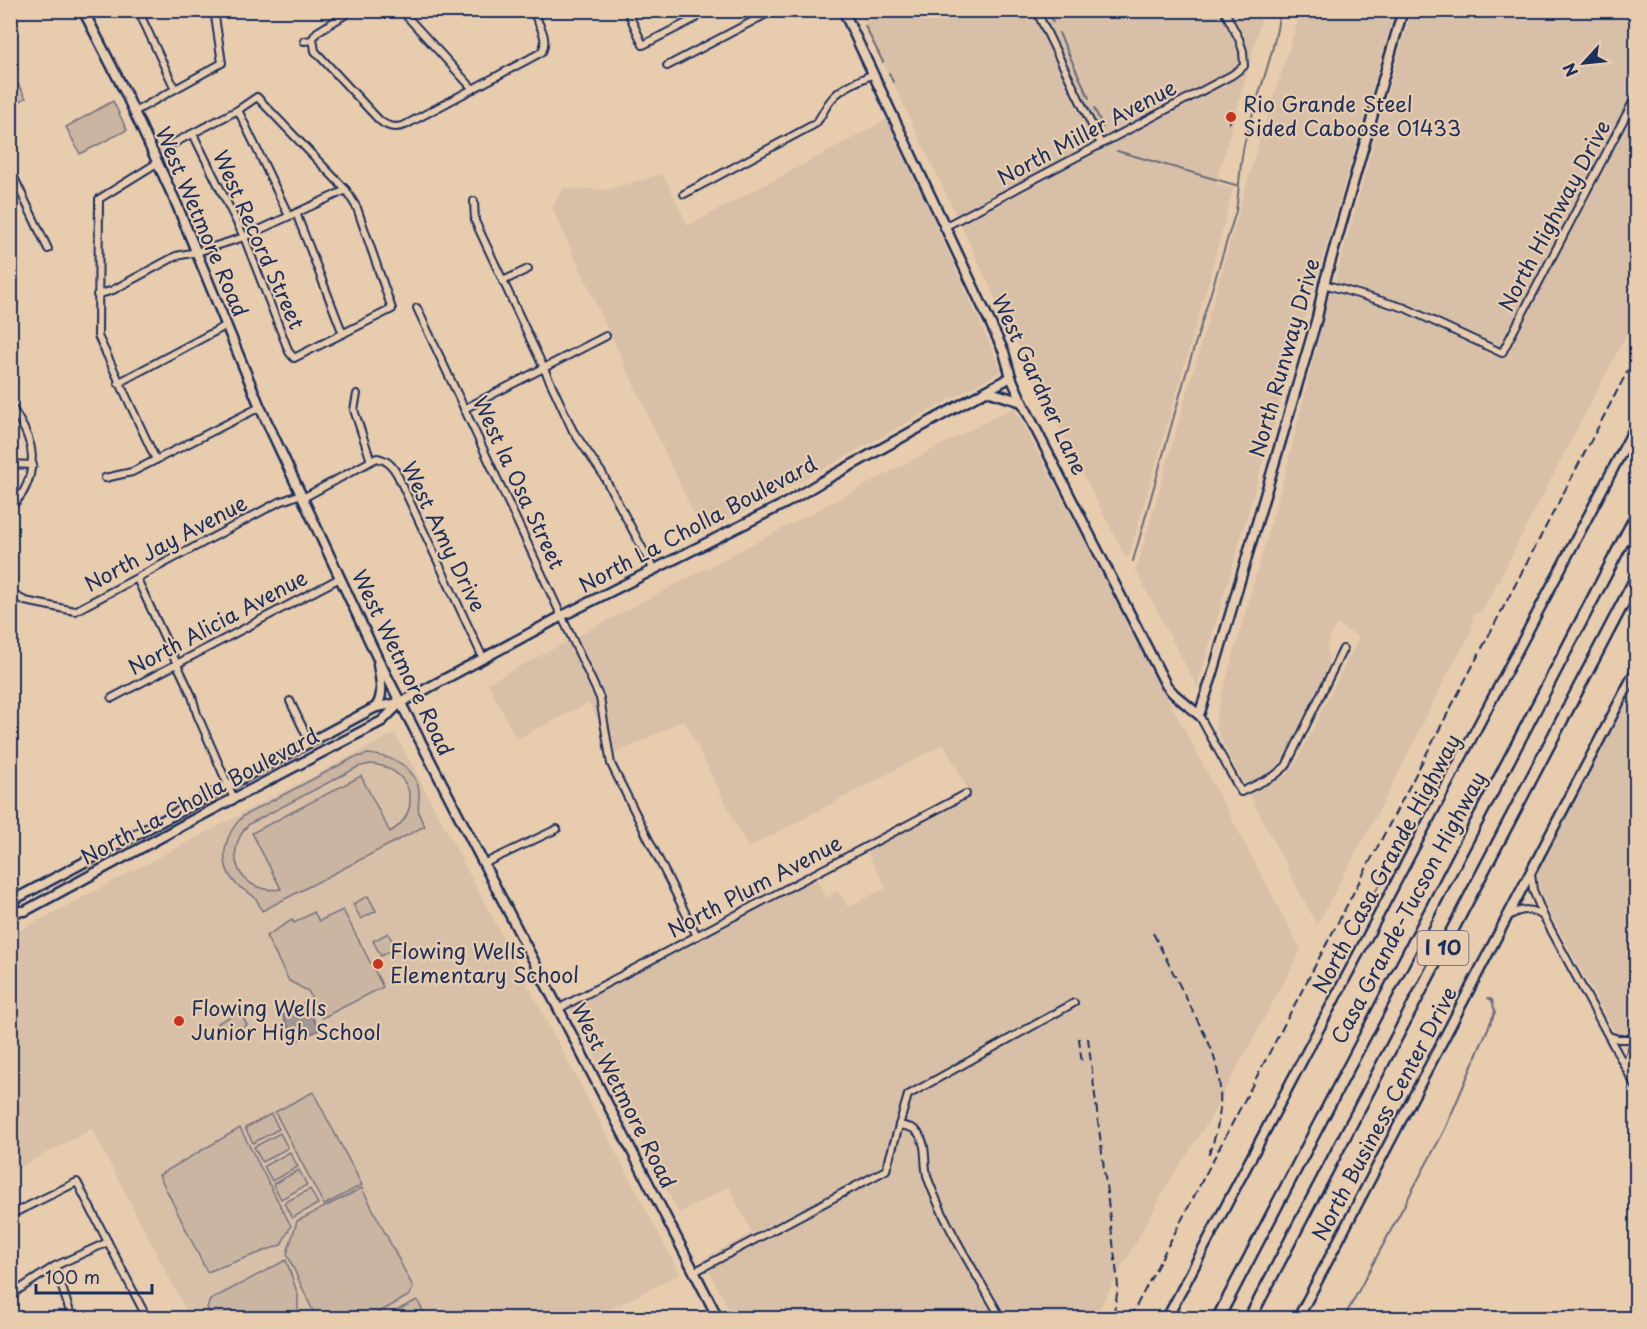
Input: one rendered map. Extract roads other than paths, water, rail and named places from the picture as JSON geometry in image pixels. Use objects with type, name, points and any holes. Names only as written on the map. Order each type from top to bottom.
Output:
[{"type":"highway","name":"Casa Grande-Tucson Highway","points":[[1218,1318],[1636,516]]},
{"type":"highway","name":"I 10","points":[[1250,1318],[1636,578]]},
{"type":"street","name":"West Wetmore Road","points":[[84,10],[157,162],[197,252],[260,407],[377,657],[718,1318]]},
{"type":"street","points":[[138,10],[175,89]]},
{"type":"street","points":[[134,112],[222,63],[214,10]]},
{"type":"street","points":[[353,10],[320,28],[314,40],[315,51],[389,129],[405,125],[543,49],[551,50]]},
{"type":"street","points":[[401,10],[473,89]]},
{"type":"street","points":[[532,10],[544,37],[543,49]]},
{"type":"street","points":[[627,10],[643,45],[696,18],[704,10]]},
{"type":"street","points":[[667,66],[774,10]]},
{"type":"street","name":"West Gardner Lane","points":[[843,10],[1004,352],[1011,377],[1022,402],[1166,685],[1199,715],[1241,792],[1281,771],[1286,766],[1343,649]]},
{"type":"street","points":[[1036,10],[1101,144]]},
{"type":"street","name":"North Miller Avenue","points":[[944,227],[1232,75],[1244,66],[1239,39],[1224,10]]},
{"type":"street","name":"North Runway Drive","points":[[1199,715],[1314,329],[1324,284],[1403,10]]},
{"type":"street","points":[[304,41],[314,40]]},
{"type":"street","points":[[684,194],[815,124],[832,98],[845,88],[873,74]]},
{"type":"street","name":"North Highway Drive","points":[[1324,284],[1405,308],[1502,353],[1636,96]]},
{"type":"street","points":[[172,144],[257,97],[346,190],[357,208],[392,309],[343,334],[292,214],[237,110]]},
{"type":"street","name":"West Record Street","points":[[193,134],[244,237],[289,352],[294,358],[343,334]]},
{"type":"street","points":[[156,460],[98,336],[98,295],[99,199],[157,162]]},
{"type":"street","points":[[10,169],[48,249]]},
{"type":"street","points":[[98,295],[113,290],[176,256],[244,237],[346,190]]},
{"type":"street","points":[[474,201],[476,221],[573,431],[602,473],[654,570]]},
{"type":"street","points":[[503,281],[528,269]]},
{"type":"street","name":"West la Osa Street","points":[[417,308],[600,698],[611,764],[697,936]]},
{"type":"street","points":[[118,383],[226,325]]},
{"type":"street","points":[[464,409],[606,336]]},
{"type":"street","name":"North La Cholla Boulevard","points":[[10,910],[25,911],[382,721],[400,703],[562,616],[786,503],[1011,377]]},
{"type":"street","points":[[987,391],[1022,402]]},
{"type":"street","name":"West Amy Drive","points":[[357,394],[354,410],[371,461],[377,458],[386,460],[397,474],[483,658]]},
{"type":"street","points":[[10,404],[29,440],[33,465],[23,491],[10,507]]},
{"type":"street","points":[[105,478],[126,474],[260,407]]},
{"type":"street","name":"North Casa Grande Highway","points":[[1167,1318],[1636,425]]},
{"type":"street","name":"North Jay Avenue","points":[[10,593],[25,601],[75,611],[277,503],[302,496],[371,461]]},
{"type":"street","points":[[10,464],[33,465]]},
{"type":"street","name":"North Alicia Avenue","points":[[112,698],[340,578]]},
{"type":"street","points":[[137,579],[178,664],[234,799]]},
{"type":"street","points":[[376,707],[382,693],[377,657]]},
{"type":"street","name":"North Business Center Drive","points":[[1298,1318],[1443,1044],[1531,869],[1636,670]]},
{"type":"street","points":[[290,701],[310,743]]},
{"type":"street","name":"North La Cholla Boulevard","points":[[10,906],[17,898],[376,707],[400,703]]},
{"type":"street","name":"North Plum Avenue","points":[[558,1009],[966,794]]},
{"type":"street","points":[[483,864],[557,829]]},
{"type":"street","points":[[1531,869],[1533,890],[1544,917],[1636,1087]]},
{"type":"street","points":[[1506,918],[1517,911],[1526,909],[1534,910],[1544,917]]},
{"type":"street","points":[[694,1272],[886,1170],[908,1095],[1074,1003]]},
{"type":"street","points":[[1609,1036],[1636,1039],[1625,1066]]},
{"type":"street","points":[[900,1125],[913,1127],[920,1136],[924,1147],[925,1169],[943,1212],[1001,1318]]},
{"type":"street","points":[[10,1215],[77,1182],[147,1318]]},
{"type":"street","points":[[10,1301],[12,1294],[55,1266],[108,1242]]},
{"type":"street","points":[[55,1266],[72,1318]]},
{"type":"waterway","points":[[857,10],[859,15]]},
{"type":"waterway","points":[[1048,10],[1053,22]]},
{"type":"waterway","points":[[1133,561],[1185,377],[1236,211],[1244,146],[1270,59],[1280,10]]},
{"type":"waterway","points":[[865,26],[883,62]]},
{"type":"waterway","points":[[1059,33],[1089,98]]},
{"type":"waterway","points":[[889,73],[893,82]]},
{"type":"waterway","points":[[1094,108],[1103,127]]},
{"type":"waterway","points":[[1117,151],[1239,186]]},
{"type":"waterway","points":[[1377,905],[1374,901],[1375,892],[1381,883]]},
{"type":"waterway","points":[[1344,1318],[1445,1129],[1495,1012],[1492,1000],[1488,998]]},
{"type":"railway","points":[[1229,124],[1232,111]]},
{"type":"railway","points":[[1130,1318],[1636,355]]},
{"type":"railway","points":[[1153,933],[1214,1056],[1220,1085],[1219,1115],[1213,1144],[1207,1158]]},
{"type":"railway","points":[[1079,1038],[1082,1065]]},
{"type":"railway","points":[[1088,1038],[1117,1275],[1118,1288],[1113,1318]]},
{"type":"place","name":"Rio Grande Steel Sided Caboose 01433","points":[[1231,117]]},
{"type":"place","name":"Flowing Wells Elementary School","points":[[378,964]]},
{"type":"place","name":"Flowing Wells Junior High School","points":[[179,1021]]}]
